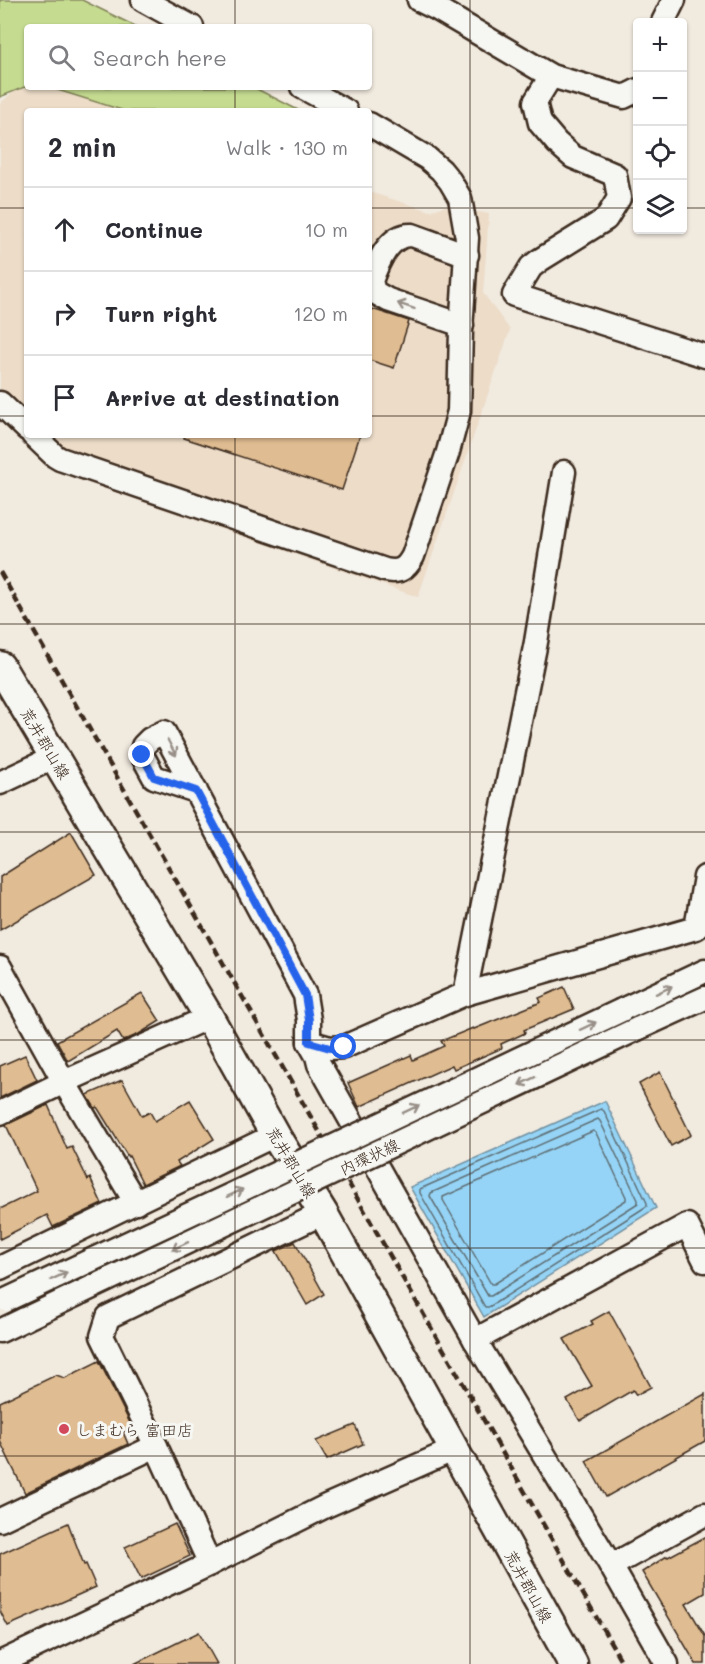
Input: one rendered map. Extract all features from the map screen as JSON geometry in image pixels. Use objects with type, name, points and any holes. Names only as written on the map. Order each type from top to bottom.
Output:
[{"type":"main road","name":"荒井郡山線","points":[[0,666],[323,1213],[573,1664]]},
{"type":"street","points":[[143,0],[187,24]]},
{"type":"street","points":[[418,0],[551,76],[624,97],[633,92]]},
{"type":"street","points":[[665,18],[674,0]]},
{"type":"street","points":[[551,76],[536,102],[540,123],[573,157],[615,176],[619,198],[606,219],[531,267],[514,295],[705,356]]},
{"type":"street","points":[[308,90],[340,108]]},
{"type":"street","points":[[36,438],[60,459],[385,570],[401,571],[407,567],[413,556],[456,427],[459,411],[467,238],[460,198],[441,170],[426,158],[372,126]]},
{"type":"street","points":[[372,279],[386,250],[398,238],[405,235],[412,235],[467,255]]},
{"type":"street","points":[[372,285],[374,292],[388,300],[462,325]]},
{"type":"street","points":[[0,402],[24,426]]},
{"type":"street","points":[[465,994],[536,642],[564,472]]},
{"type":"street","points":[[0,783],[55,758]]},
{"type":"street","points":[[196,791],[305,995],[309,1020],[309,1042],[317,1056],[318,1064],[475,1340],[667,1664]]},
{"type":"street","points":[[309,1042],[330,1048],[344,1047],[465,994],[696,928],[705,877]]},
{"type":"street","points":[[0,967],[135,1203]]},
{"type":"street","points":[[3,1301],[705,971]]},
{"type":"street","name":"内環状線","points":[[0,1331],[705,998]]},
{"type":"street","points":[[0,1113],[209,1017]]},
{"type":"street","points":[[0,1268],[275,1135]]},
{"type":"street","points":[[210,1564],[102,1335],[108,1317],[323,1213]]},
{"type":"street","points":[[475,1340],[687,1225],[705,1261]]},
{"type":"street","points":[[0,1520],[156,1446]]},
{"type":"street","points":[[4,1659],[210,1564],[326,1506],[453,1450]]},
{"type":"street","points":[[611,1566],[705,1514]]},
{"type":"shaded area","points":[[24,82],[24,90],[86,90],[142,108],[24,108],[24,429],[0,405],[0,104]]},
{"type":"shaded area","points":[[372,193],[430,211],[445,206],[489,214],[483,293],[510,330],[418,597],[71,477],[33,438],[372,438]]},
{"type":"green space","points":[[0,0],[82,0],[131,24],[24,24],[24,87],[0,97]]},
{"type":"green space","points":[[58,90],[259,90],[294,108],[115,108]]},
{"type":"water","points":[[605,1101],[656,1208],[484,1317],[410,1187]]},
{"type":"building","points":[[372,309],[409,321],[394,368],[372,361]]},
{"type":"building","points":[[184,438],[359,438],[342,490]]},
{"type":"building","points":[[71,832],[96,875],[0,930],[0,877]]},
{"type":"building","points":[[564,987],[574,1009],[524,1030],[525,1033],[501,1044],[502,1048],[454,1069],[452,1065],[359,1107],[348,1083],[411,1055],[413,1060],[444,1046],[441,1041],[541,1002],[539,998]]},
{"type":"building","points":[[142,993],[160,1021],[123,1041],[117,1031],[68,1061],[57,1041]]},
{"type":"building","points":[[25,1055],[37,1080],[0,1098],[0,1066]]},
{"type":"building","points":[[660,1072],[691,1135],[671,1146],[639,1084]]},
{"type":"building","points":[[122,1080],[142,1116],[150,1112],[155,1121],[190,1100],[214,1139],[177,1162],[180,1166],[143,1184],[129,1156],[87,1095]]},
{"type":"building","points":[[48,1105],[67,1149],[72,1147],[102,1204],[53,1227],[47,1215],[0,1239],[0,1209],[37,1191],[6,1125]]},
{"type":"building","points":[[295,1242],[324,1294],[307,1305],[276,1251]]},
{"type":"building","points":[[609,1311],[651,1387],[636,1395],[633,1390],[580,1421],[567,1400],[592,1386],[564,1339],[593,1324],[591,1321]]},
{"type":"building","name":"しまむら 富田店","points":[[99,1361],[132,1427],[123,1432],[128,1444],[25,1493],[0,1441],[0,1402],[56,1375],[65,1378]]},
{"type":"building","points":[[705,1394],[705,1441],[606,1497],[586,1461]]},
{"type":"building","points":[[355,1425],[363,1444],[327,1460],[316,1441]]},
{"type":"building","points":[[68,1523],[84,1565],[86,1564],[96,1587],[8,1626],[0,1611],[0,1554]]},
{"type":"building","points":[[175,1524],[190,1556],[141,1579],[125,1547]]},
{"type":"building","points":[[705,1537],[705,1593],[686,1604],[705,1636],[705,1664],[696,1664],[642,1572],[667,1556]]},
{"type":"building","points":[[199,1632],[217,1664],[134,1664]]},
{"type":"railway","points":[[0,572],[623,1664]]},
{"type":"place","name":"しまむら 富田店","points":[[64,1429]]},
{"type":"route","points":[[142,755],[154,777],[196,791],[305,995],[309,1020],[309,1042],[330,1048],[344,1047]]}]
